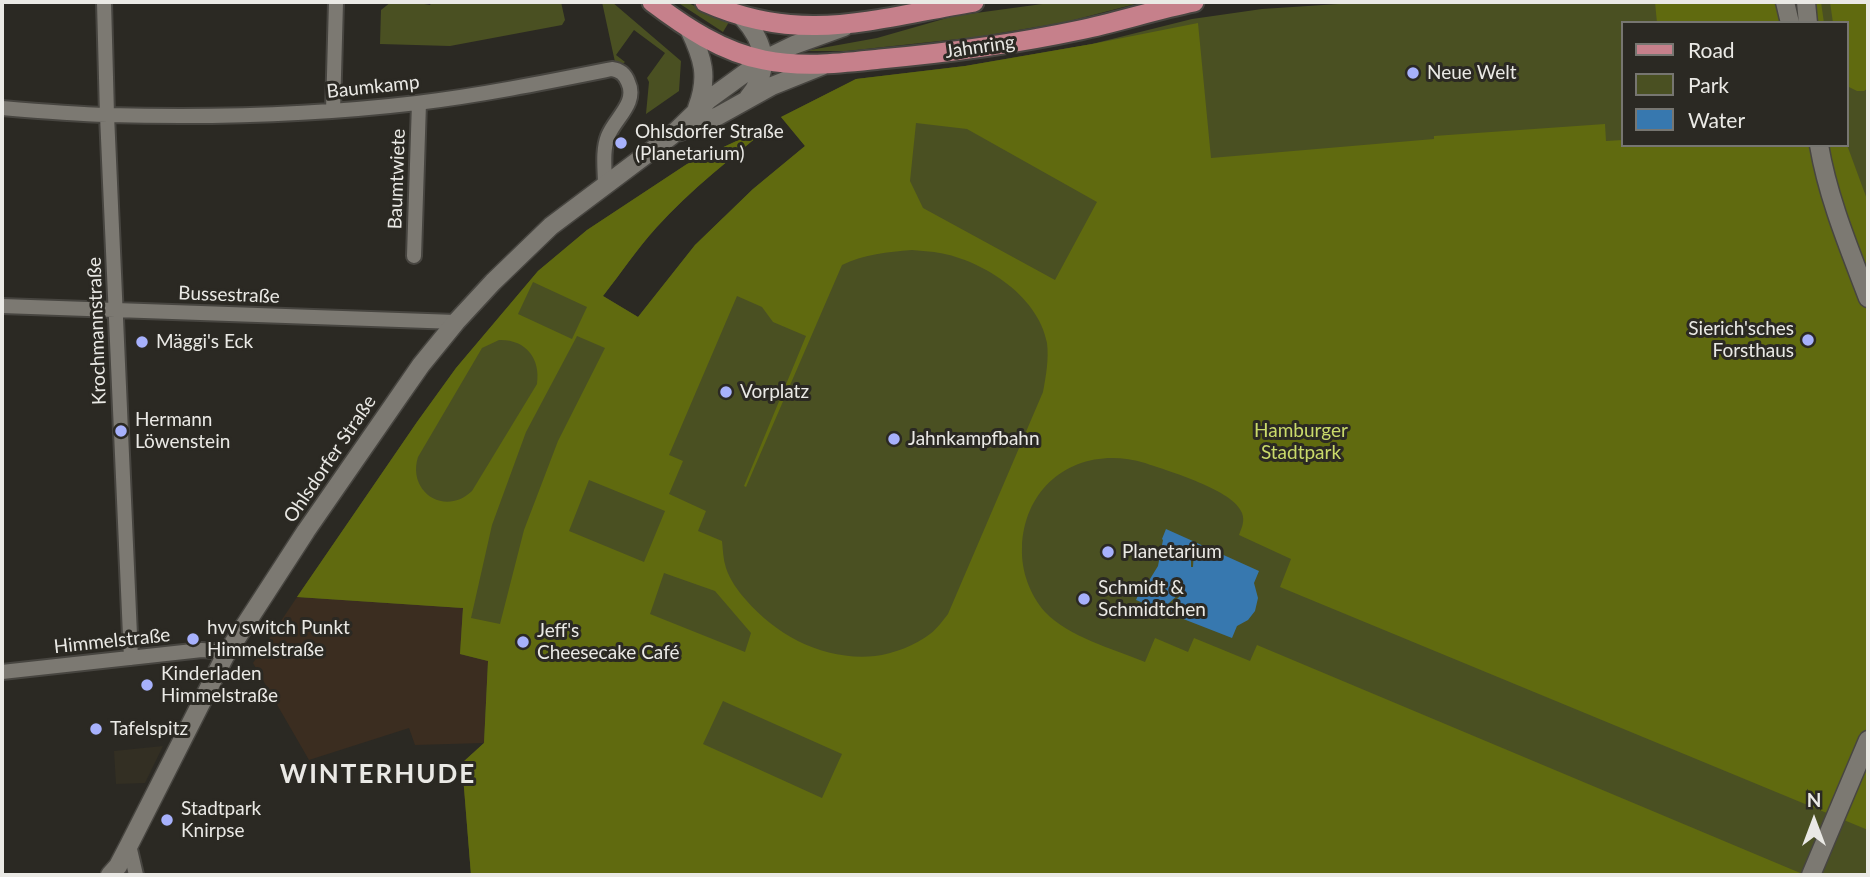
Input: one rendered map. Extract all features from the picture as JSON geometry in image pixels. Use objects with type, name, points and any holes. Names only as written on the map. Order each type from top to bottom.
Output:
[{"type":"main road","name":"Jahnring","points":[[652,2],[689,29],[727,48],[763,60],[796,65],[967,50],[1082,30],[1194,2]]},
{"type":"main road","points":[[705,2],[742,16],[768,22],[828,26],[974,2]]},
{"type":"street","name":"Krochmannstraße","points":[[104,2],[131,658]]},
{"type":"street","points":[[333,111],[336,2]]},
{"type":"street","points":[[728,2],[754,30],[763,60],[760,78],[748,98]]},
{"type":"street","points":[[1785,2],[1790,21]]},
{"type":"street","points":[[1806,2],[1808,21]]},
{"type":"street","name":"Ohlsdorfer Straße","points":[[110,875],[118,866],[225,656],[306,531],[421,365],[456,322],[551,226],[671,136],[708,100],[763,60],[812,38],[857,23]]},
{"type":"street","points":[[689,29],[702,59],[704,73],[702,95],[695,111]]},
{"type":"street","name":"Ohlsdorfer Straße","points":[[671,136],[718,116],[796,75],[835,63]]},
{"type":"street","name":"Baumkamp","points":[[2,108],[107,115],[257,115],[333,111],[419,103],[517,88],[612,69],[626,78],[631,97],[608,136],[605,150],[605,185]]},
{"type":"street","name":"Baumtwiete","points":[[414,256],[419,103]]},
{"type":"street","points":[[1819,147],[1836,214],[1868,298]]},
{"type":"street","name":"Bussestraße","points":[[2,306],[456,322]]},
{"type":"street","name":"Himmelstraße","points":[[2,673],[202,650],[215,651],[225,656]]},
{"type":"street","points":[[1811,875],[1868,740]]},
{"type":"street","points":[[129,845],[136,875]]},
{"type":"shaded area","points":[[297,597],[464,607],[460,654],[488,661],[484,743],[415,745],[409,728],[309,760],[253,663]]},
{"type":"shaded area","points":[[163,746],[145,783],[116,784],[114,751]]},
{"type":"green space","points":[[391,2],[430,5],[432,2],[561,2],[565,20],[562,25],[450,46],[380,44],[381,10]]},
{"type":"green space","points":[[602,2],[612,2],[681,61],[679,91],[646,114],[649,82],[647,78],[665,53],[634,30],[616,55],[625,62],[621,65],[615,62]]},
{"type":"green space","points":[[677,2],[686,2],[729,22],[723,32]]},
{"type":"green space","points":[[1057,2],[1143,2],[1066,22],[977,37],[847,51],[805,51],[877,38],[954,16]]},
{"type":"green space","name":"Hamburger Stadtpark","points":[[1369,2],[1868,2],[1868,875],[471,875],[462,763],[484,743],[488,661],[460,654],[463,608],[297,597],[456,368],[538,271],[587,230],[687,164],[773,124],[669,214],[642,244],[603,296],[638,317],[695,245],[753,189],[805,146],[781,117],[856,79],[965,66],[1092,44],[1192,19],[1262,9]]},
{"type":"green space","points":[[1655,2],[1821,2],[1824,21],[1657,21]]},
{"type":"green space","points":[[1830,2],[1868,2],[1868,88],[1864,91],[1849,87],[1849,21],[1833,21]]},
{"type":"green space","name":"Hamburger Stadtpark","points":[[1198,23],[1211,158],[1434,139],[1434,136],[1605,124],[1606,141],[1622,140],[1622,147],[1848,147],[1868,202],[1868,830],[1280,587],[1291,559],[1239,535],[1242,513],[1227,497],[1184,476],[1122,458],[1099,459],[1079,464],[1061,473],[1045,487],[1033,504],[1025,524],[1022,557],[1028,582],[1045,612],[1067,629],[1092,642],[1145,662],[1155,638],[1188,652],[1194,638],[1250,661],[1257,645],[1805,875],[471,875],[462,763],[484,743],[488,661],[460,654],[463,608],[297,597],[456,368],[538,271],[587,230],[687,164],[773,124],[669,214],[642,244],[603,296],[638,317],[695,245],[753,189],[805,146],[781,117],[856,79],[965,66]],"holes":[[[916,123],[967,129],[1097,202],[1055,280],[923,208],[910,181]],[[912,250],[934,252],[969,262],[1004,281],[1019,294],[1032,309],[1047,343],[1043,392],[948,614],[930,634],[904,648],[875,656],[838,655],[804,644],[788,635],[743,597],[728,572],[722,541],[698,531],[706,511],[669,494],[683,461],[669,455],[737,296],[762,307],[773,322],[806,336],[744,486],[746,487],[842,265],[868,256]],[[533,282],[587,307],[572,339],[518,314]],[[577,336],[605,348],[558,441],[524,530],[500,624],[471,618],[492,525],[526,432]],[[499,340],[524,347],[534,358],[537,384],[472,491],[451,502],[440,501],[423,490],[418,481],[418,457],[482,348]],[[589,480],[665,511],[644,562],[569,531]],[[664,573],[715,591],[751,633],[745,652],[650,614]],[[723,701],[842,754],[822,798],[703,744]]]},
{"type":"water","points":[[1166,529],[1195,542],[1191,551],[1191,567],[1197,543],[1259,571],[1254,583],[1258,598],[1255,611],[1248,620],[1237,626],[1232,638],[1168,613],[1179,594],[1169,603],[1165,612],[1136,600],[1158,566]]},
{"type":"place","name":"Neue Welt","points":[[1413,73]]},
{"type":"place","name":"Ohlsdorfer Straße (Planetarium)","points":[[621,143]]},
{"type":"place","name":"Sierich'sches Forsthaus","points":[[1808,340]]},
{"type":"place","name":"Mäggi's Eck","points":[[142,342]]},
{"type":"place","name":"Vorplatz","points":[[726,392]]},
{"type":"place","name":"Hermann Löwenstein","points":[[121,431]]},
{"type":"place","name":"Jahnkampfbahn","points":[[894,439]]},
{"type":"place","name":"Planetarium","points":[[1108,552]]},
{"type":"place","name":"Schmidt & Schmidtchen","points":[[1084,599]]},
{"type":"place","name":"hvv switch Punkt Himmelstraße","points":[[193,639]]},
{"type":"place","name":"Jeff's Cheesecake Café","points":[[523,642]]},
{"type":"place","name":"Kinderladen Himmelstraße","points":[[147,685]]},
{"type":"place","name":"Tafelspitz","points":[[96,729]]},
{"type":"place","name":"Stadtpark Knirpse","points":[[167,820]]},
{"type":"district","name":"WINTERHUDE","points":[[378,775]]}]
